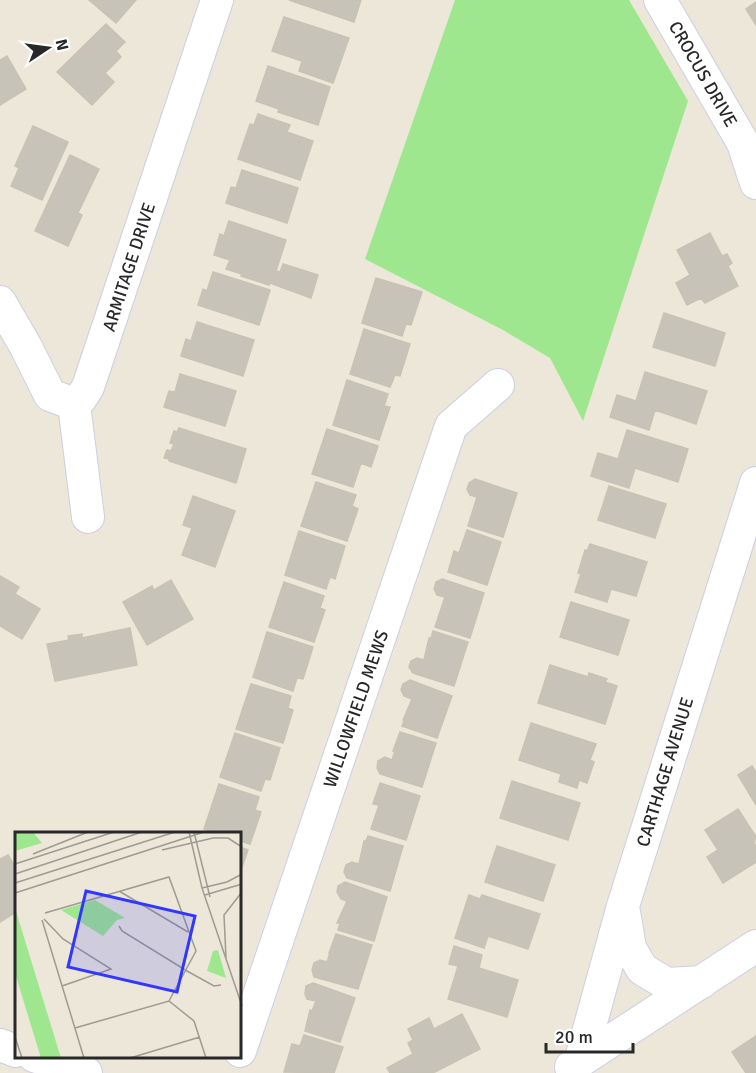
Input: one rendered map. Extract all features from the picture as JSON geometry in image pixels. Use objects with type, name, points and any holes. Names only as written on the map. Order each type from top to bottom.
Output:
[{"type":"street","name":"ARMITAGE DRIVE","points":[[74,404],[88,387],[217,0]]},
{"type":"street","name":"CROCUS DRIVE","points":[[660,0],[743,143],[756,183]]},
{"type":"street","points":[[0,302],[50,395],[74,404],[88,517]]},
{"type":"street","name":"WILLOWFIELD MEWS","points":[[242,1045],[452,426],[498,385]]},
{"type":"street","name":"CARTHAGE AVENUE","points":[[571,1067],[756,483]]},
{"type":"street","points":[[623,906],[630,948],[642,969],[667,984],[702,982]]},
{"type":"street","points":[[571,1067],[756,946]]},
{"type":"street","points":[[0,1046],[15,1051]]},
{"type":"street","points":[[40,1058],[86,1073]]},
{"type":"street","points":[[232,1073],[237,1058]]},
{"type":"green space","points":[[455,0],[629,0],[688,101],[583,421],[550,358],[503,330],[365,259]]},
{"type":"building","points":[[89,0],[136,0],[116,23]]},
{"type":"building","points":[[289,0],[361,0],[354,22]]},
{"type":"building","points":[[756,2],[756,25],[746,9]]},
{"type":"building","points":[[284,17],[349,38],[333,83],[299,71],[302,61],[272,51]]},
{"type":"building","points":[[106,24],[125,42],[116,51],[121,57],[105,73],[114,82],[92,105],[57,72]]},
{"type":"building","points":[[7,56],[26,89],[0,105],[0,60]]},
{"type":"building","points":[[268,66],[330,87],[318,125],[278,112],[279,109],[256,101]]},
{"type":"building","points":[[258,114],[290,125],[287,132],[313,141],[300,180],[238,159],[250,124],[254,125]]},
{"type":"building","points":[[33,126],[68,142],[42,200],[11,186],[19,168],[15,166]]},
{"type":"building","points":[[70,155],[99,169],[78,213],[82,215],[68,246],[35,231]]},
{"type":"building","points":[[242,170],[298,188],[287,223],[226,203],[231,187],[236,188]]},
{"type":"building","points":[[229,221],[286,240],[276,271],[280,272],[283,264],[318,275],[311,298],[226,269],[230,260],[214,255],[220,234],[224,236]]},
{"type":"building","points":[[710,233],[722,256],[727,254],[732,263],[728,266],[738,286],[705,303],[701,298],[687,305],[676,283],[690,275],[677,250]]},
{"type":"building","points":[[213,272],[270,290],[259,325],[198,305],[203,289],[207,291]]},
{"type":"building","points":[[376,278],[422,292],[411,325],[406,324],[402,336],[362,323]]},
{"type":"building","points":[[664,313],[725,333],[715,366],[653,347]]},
{"type":"building","points":[[197,322],[254,340],[243,376],[181,356],[186,339],[191,341]]},
{"type":"building","points":[[364,329],[410,344],[400,376],[395,375],[390,387],[350,374]]},
{"type":"building","points":[[645,372],[707,391],[696,424],[655,410],[649,430],[610,417],[617,395],[636,401]]},
{"type":"building","points":[[180,374],[236,391],[225,426],[164,407],[169,391],[175,392]]},
{"type":"building","points":[[347,380],[388,394],[384,406],[390,407],[379,440],[333,425]]},
{"type":"building","points":[[179,428],[246,449],[236,483],[164,458],[167,450],[171,451],[174,444],[170,443],[174,431],[177,432]]},
{"type":"building","points":[[327,429],[378,446],[371,467],[361,463],[353,487],[312,474]]},
{"type":"building","points":[[627,430],[688,449],[678,482],[635,468],[629,488],[591,476],[598,453],[618,459]]},
{"type":"building","points":[[475,479],[517,493],[503,537],[468,526],[477,497],[470,495],[467,489],[469,483]]},
{"type":"building","points":[[316,482],[356,495],[352,506],[358,509],[347,541],[301,526]]},
{"type":"building","points":[[609,486],[666,504],[655,538],[598,520]]},
{"type":"building","points":[[193,496],[235,511],[215,567],[182,555],[192,528],[183,525]]},
{"type":"building","points":[[467,530],[501,542],[487,585],[448,572],[454,551],[459,553]]},
{"type":"building","points":[[299,531],[345,546],[335,579],[330,577],[326,589],[285,575]]},
{"type":"building","points":[[590,544],[647,562],[636,596],[611,589],[607,602],[575,592],[585,550],[587,551]]},
{"type":"building","points":[[0,576],[19,587],[15,594],[40,609],[22,639],[0,626]]},
{"type":"building","points":[[442,579],[484,593],[470,638],[435,627],[445,597],[437,595],[434,589],[436,582]]},
{"type":"building","points":[[171,580],[193,619],[147,645],[123,602],[152,586],[154,590]]},
{"type":"building","points":[[284,582],[324,596],[320,608],[325,610],[314,642],[269,627]]},
{"type":"building","points":[[571,602],[629,620],[618,655],[560,637]]},
{"type":"building","points":[[130,628],[137,665],[55,681],[47,644],[69,640],[68,636],[82,634],[82,638]]},
{"type":"building","points":[[433,631],[468,642],[454,686],[413,673],[409,667],[411,661],[417,658],[424,660]]},
{"type":"building","points":[[267,632],[313,647],[303,679],[297,678],[293,691],[253,677]]},
{"type":"building","points":[[550,665],[588,677],[589,673],[607,679],[605,682],[617,686],[605,724],[538,703]]},
{"type":"building","points":[[410,680],[452,696],[437,738],[402,726],[412,699],[404,696],[401,690],[403,684]]},
{"type":"building","points":[[251,684],[291,696],[288,708],[293,710],[283,743],[236,729]]},
{"type":"building","points":[[531,723],[596,744],[590,760],[594,762],[587,783],[579,780],[577,788],[559,782],[561,774],[519,760]]},
{"type":"building","points":[[400,732],[436,743],[422,787],[380,774],[377,768],[378,761],[385,757],[392,760]]},
{"type":"building","points":[[235,733],[280,748],[270,780],[265,779],[261,791],[220,777]]},
{"type":"building","points":[[752,766],[756,772],[756,805],[738,775]]},
{"type":"building","points":[[512,781],[580,803],[568,840],[500,818]]},
{"type":"building","points":[[380,783],[420,796],[406,840],[371,829],[379,805],[373,804]]},
{"type":"building","points":[[219,784],[259,797],[255,810],[261,812],[250,844],[242,842],[242,832],[214,832],[204,829]]},
{"type":"building","points":[[738,809],[756,837],[754,843],[756,862],[723,883],[707,857],[718,850],[705,830]]},
{"type":"building","points":[[368,836],[403,846],[390,891],[347,878],[344,872],[346,865],[352,862],[359,864],[364,841]]},
{"type":"building","points":[[497,846],[555,865],[543,901],[485,882]]},
{"type":"building","points":[[242,848],[248,850],[242,867]]},
{"type":"building","points":[[8,855],[15,866],[15,913],[0,922],[0,859]]},
{"type":"building","points":[[345,882],[387,897],[374,941],[338,930],[340,923],[337,923],[347,901],[341,899],[337,892],[338,886]]},
{"type":"building","points":[[469,895],[480,899],[482,895],[540,914],[528,949],[488,936],[484,948],[455,938]]},
{"type":"building","points":[[336,934],[372,945],[358,989],[314,977],[312,970],[314,963],[320,960],[327,962]]},
{"type":"building","points":[[454,946],[482,955],[479,968],[518,980],[507,1017],[448,999],[458,966],[449,964]]},
{"type":"building","points":[[313,983],[355,998],[340,1042],[305,1031],[310,1010],[312,1011],[316,1001],[307,999],[306,986]]},
{"type":"building","points":[[462,1014],[480,1049],[433,1073],[390,1073],[387,1068],[413,1054],[408,1043],[413,1040],[408,1029],[429,1018],[434,1029]]},
{"type":"building","points":[[304,1035],[343,1047],[334,1073],[284,1072],[292,1044],[300,1046]]},
{"type":"building","points":[[756,1036],[756,1073],[746,1073],[732,1052]]}]
